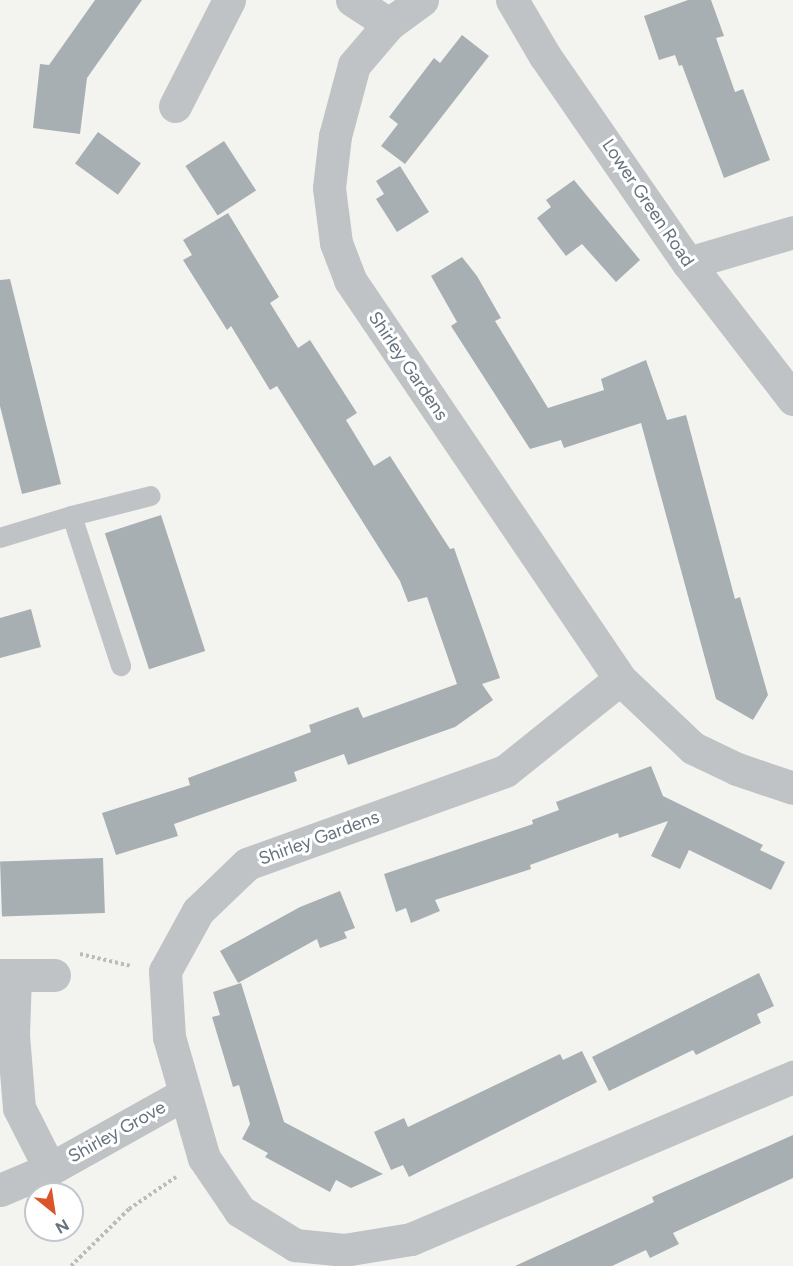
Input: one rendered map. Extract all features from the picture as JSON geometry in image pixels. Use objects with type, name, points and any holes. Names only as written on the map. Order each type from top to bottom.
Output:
[{"type":"street","points":[[175,106],[229,0]]},
{"type":"street","points":[[352,0],[389,24]]},
{"type":"street","name":"Shirley Gardens","points":[[422,0],[389,24],[354,65],[335,136],[329,188],[336,243],[350,280],[620,679],[693,748],[737,769],[793,788]]},
{"type":"street","name":"Lower Green Road","points":[[512,0],[545,56],[688,263],[793,399]]},
{"type":"street","points":[[688,263],[793,232]]},
{"type":"street","name":"Shirley Gardens","points":[[165,970],[198,911],[247,864],[505,771],[620,679]]},
{"type":"street","points":[[165,970],[169,1037],[204,1158],[240,1211],[295,1245],[344,1250],[411,1239],[793,1077]]},
{"type":"street","points":[[7,975],[54,975]]},
{"type":"street","name":"Shirley Grove","points":[[7,975],[19,1108],[50,1169]]},
{"type":"street","name":"Shirley Grove","points":[[0,1190],[50,1169],[184,1094]]},
{"type":"lane","points":[[0,538],[72,516],[151,496]]},
{"type":"lane","points":[[72,516],[121,666]]},
{"type":"path","points":[[54,975],[76,953],[165,970]]},
{"type":"path","points":[[71,1266],[129,1209],[204,1158]]},
{"type":"building","points":[[95,0],[142,0],[87,78],[80,134],[33,128],[40,64],[49,65]]},
{"type":"building","points":[[688,0],[711,0],[724,36],[716,38],[735,92],[743,89],[770,160],[724,178],[682,65],[679,66],[675,55],[659,60],[644,16]]},
{"type":"building","points":[[462,35],[489,56],[405,164],[381,146],[398,124],[389,117],[434,58],[440,63]]},
{"type":"building","points":[[98,132],[141,163],[118,195],[75,164]]},
{"type":"building","points":[[224,141],[256,190],[218,216],[185,166]]},
{"type":"building","points":[[400,166],[429,212],[397,232],[376,199],[384,194],[376,181]]},
{"type":"building","points":[[574,180],[640,260],[616,282],[582,244],[566,256],[537,218],[551,207],[546,200]]},
{"type":"building","points":[[228,213],[279,297],[270,303],[298,348],[310,340],[357,413],[346,420],[374,466],[390,456],[450,549],[454,548],[500,678],[482,684],[493,700],[455,727],[348,765],[344,754],[294,772],[297,781],[174,824],[178,836],[116,855],[102,813],[190,785],[188,778],[311,732],[309,725],[358,707],[363,718],[457,684],[427,597],[408,602],[400,581],[277,386],[270,390],[231,326],[227,330],[183,260],[192,255],[183,240]]},
{"type":"building","points":[[462,257],[477,276],[501,318],[495,321],[548,408],[604,390],[601,379],[646,360],[667,420],[686,415],[735,599],[740,597],[768,695],[753,720],[716,699],[641,423],[564,448],[561,440],[530,449],[451,326],[457,322],[431,276]]},
{"type":"building","points":[[10,279],[61,484],[22,494],[0,406],[0,280]]},
{"type":"building","points":[[161,515],[205,651],[149,669],[105,533]]},
{"type":"building","points":[[31,609],[41,647],[0,658],[0,618]]},
{"type":"building","points":[[651,766],[663,796],[763,845],[760,850],[785,862],[771,890],[689,850],[680,869],[651,856],[668,821],[619,838],[618,833],[530,865],[531,869],[435,900],[440,911],[411,923],[406,908],[396,912],[384,874],[533,824],[532,820],[559,810],[556,802]]},
{"type":"building","points":[[103,858],[105,913],[2,917],[0,862]]},
{"type":"building","points":[[340,891],[355,928],[344,932],[347,938],[320,948],[317,939],[238,983],[220,951],[300,907]]},
{"type":"building","points":[[759,973],[774,1006],[757,1014],[761,1023],[696,1055],[693,1050],[609,1091],[592,1057]]},
{"type":"building","points":[[241,983],[284,1122],[383,1174],[351,1188],[336,1180],[330,1192],[265,1157],[268,1153],[242,1139],[250,1124],[239,1085],[233,1087],[212,1017],[220,1015],[213,992]]},
{"type":"building","points":[[582,1051],[597,1082],[409,1177],[403,1165],[391,1170],[374,1132],[404,1118],[408,1127],[560,1054],[563,1060]]},
{"type":"building","points":[[793,1135],[793,1178],[673,1233],[679,1244],[650,1258],[646,1250],[612,1266],[515,1266],[654,1202],[652,1197]]}]
